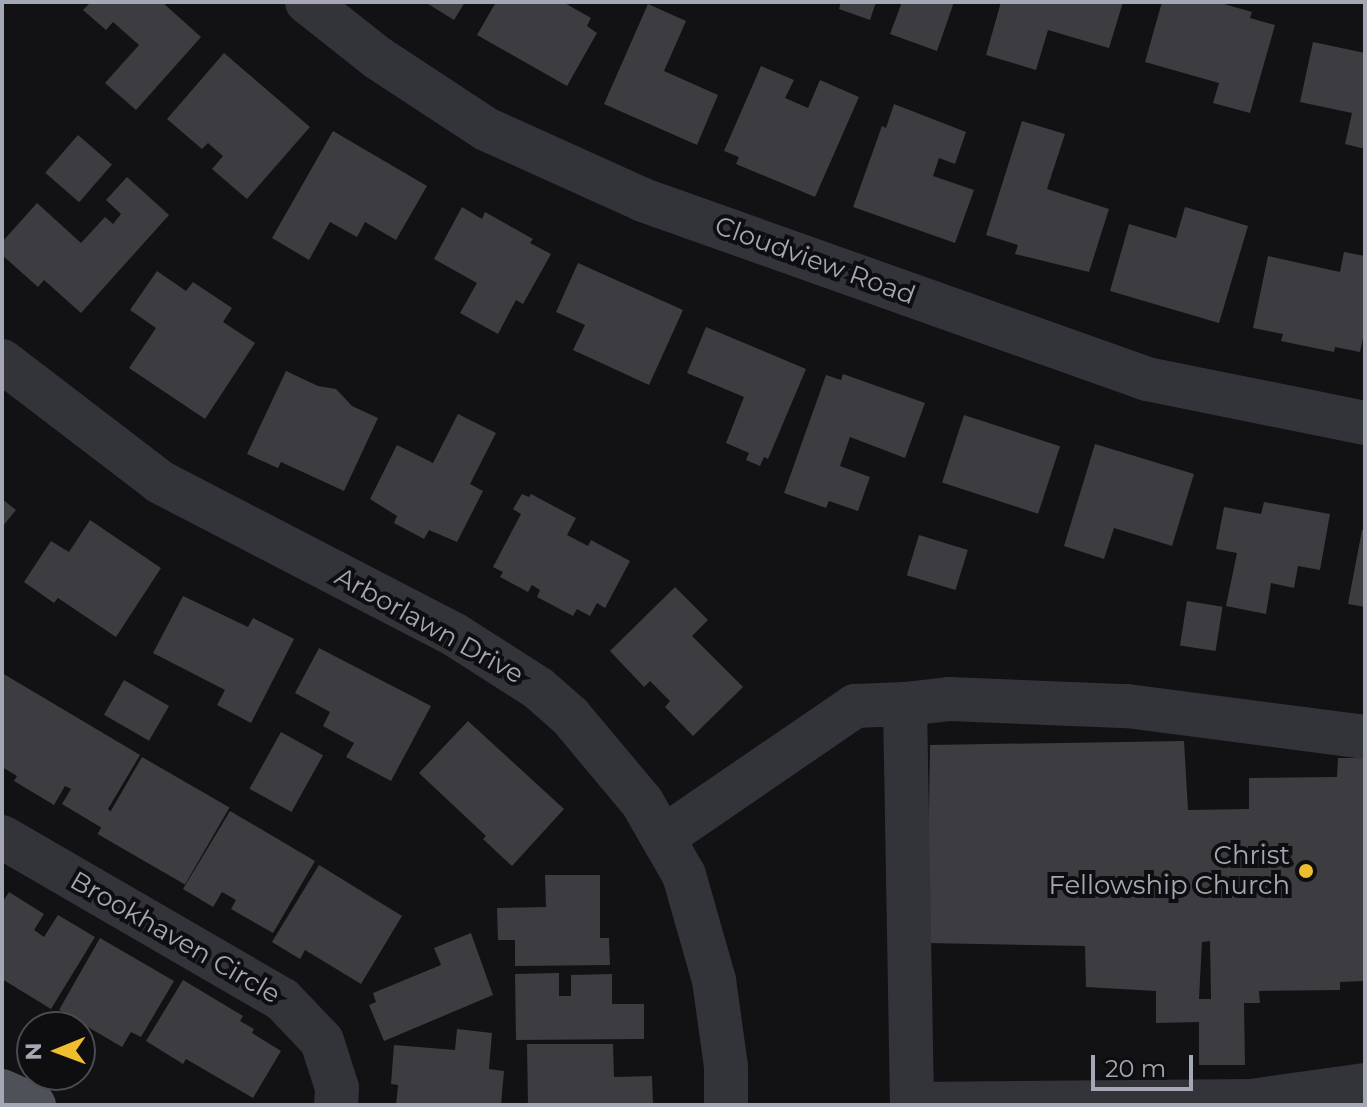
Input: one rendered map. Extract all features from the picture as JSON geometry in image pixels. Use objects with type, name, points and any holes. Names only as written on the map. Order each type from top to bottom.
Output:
[{"type":"main road","points":[[2,1091],[34,1105]]},
{"type":"street","name":"Cloudview Road","points":[[307,2],[378,58],[486,129],[643,200],[1147,379],[1365,423]]},
{"type":"street","name":"Arborlawn Drive","points":[[2,361],[160,482],[455,635],[538,688],[570,716],[616,769],[665,836],[684,875],[714,980],[726,1066],[726,1105]]},
{"type":"street","points":[[665,836],[855,706],[949,699],[1127,706],[1365,737]]},
{"type":"street","points":[[905,704],[912,1104],[1251,1101],[1365,1085]]},
{"type":"street","name":"Brookhaven Circle","points":[[2,837],[282,999],[322,1041],[337,1088],[336,1105]]},
{"type":"building","points":[[91,2],[162,2],[201,37],[136,110],[105,83],[139,45],[113,22],[106,30],[83,10]]},
{"type":"building","points":[[425,2],[465,2],[454,20]]},
{"type":"building","points":[[496,2],[563,2],[591,18],[587,26],[597,33],[567,86],[477,35]]},
{"type":"building","points":[[841,2],[876,2],[870,20],[839,9]]},
{"type":"building","points":[[902,2],[954,2],[937,51],[890,34]]},
{"type":"building","points":[[1001,2],[1123,2],[1109,48],[1048,30],[1036,70],[986,55]]},
{"type":"building","points":[[1162,2],[1217,2],[1252,12],[1250,18],[1275,25],[1250,113],[1213,103],[1219,83],[1145,62]]},
{"type":"building","points":[[648,4],[686,21],[664,71],[718,95],[697,145],[604,104]]},
{"type":"building","points":[[1313,42],[1365,53],[1365,149],[1345,144],[1352,113],[1300,102]]},
{"type":"building","points":[[224,53],[310,127],[247,199],[212,169],[223,156],[208,143],[202,149],[167,119]]},
{"type":"building","points":[[761,66],[794,80],[785,98],[808,108],[820,80],[859,97],[815,197],[736,164],[739,157],[724,151]]},
{"type":"building","points":[[894,104],[966,132],[955,164],[939,158],[933,176],[974,190],[955,243],[853,207],[882,126],[886,128]]},
{"type":"building","points":[[1022,121],[1065,134],[1047,189],[1109,209],[1089,272],[1015,254],[1018,245],[986,235]]},
{"type":"building","points":[[333,131],[427,186],[396,240],[365,222],[357,237],[330,222],[309,260],[272,238]]},
{"type":"building","points":[[78,135],[112,165],[79,202],[45,173]]},
{"type":"building","points":[[127,177],[169,215],[81,313],[44,280],[38,287],[2,255],[2,242],[37,203],[81,243],[105,217],[113,224],[121,214],[106,200]]},
{"type":"building","points":[[462,207],[482,219],[485,212],[533,239],[530,243],[551,254],[523,304],[516,300],[498,334],[460,313],[477,283],[434,259]]},
{"type":"building","points":[[1185,207],[1248,226],[1219,323],[1110,291],[1129,224],[1176,238]]},
{"type":"building","points":[[1344,252],[1365,256],[1365,329],[1360,352],[1335,347],[1334,352],[1281,341],[1283,334],[1253,328],[1268,256],[1340,272]]},
{"type":"building","points":[[578,263],[683,310],[649,385],[573,350],[585,325],[556,312]]},
{"type":"building","points":[[157,271],[186,291],[193,282],[232,308],[223,322],[255,343],[205,419],[129,368],[156,328],[130,310]]},
{"type":"building","points":[[706,327],[806,369],[768,459],[764,457],[760,466],[746,460],[749,453],[726,443],[744,397],[687,373]]},
{"type":"building","points":[[286,371],[318,386],[336,389],[352,406],[378,418],[344,491],[281,462],[278,468],[247,454]]},
{"type":"building","points":[[843,374],[925,403],[905,458],[850,437],[840,466],[870,477],[858,511],[829,501],[826,508],[784,493],[826,375],[841,380]]},
{"type":"building","points":[[458,414],[496,433],[470,484],[483,491],[457,542],[429,530],[424,539],[394,523],[397,516],[370,499],[397,445],[433,463]]},
{"type":"building","points":[[964,415],[1060,446],[1038,514],[942,483]]},
{"type":"building","points":[[1095,444],[1194,474],[1172,546],[1114,528],[1104,559],[1064,546]]},
{"type":"building","points":[[522,494],[529,497],[531,494],[576,518],[567,535],[588,546],[591,540],[630,561],[605,608],[597,603],[590,616],[577,609],[573,616],[537,597],[540,590],[532,585],[528,592],[500,577],[503,572],[493,567],[521,514],[513,509]]},
{"type":"building","points":[[2,499],[16,510],[2,527]]},
{"type":"building","points":[[1264,502],[1330,514],[1320,570],[1298,566],[1294,588],[1271,583],[1266,614],[1226,606],[1237,553],[1216,549],[1224,507],[1261,514]]},
{"type":"building","points":[[90,520],[161,568],[116,637],[58,598],[54,603],[24,582],[51,541],[69,552]]},
{"type":"building","points":[[1362,530],[1365,530],[1365,607],[1348,604]]},
{"type":"building","points":[[919,535],[968,550],[955,590],[907,575]]},
{"type":"building","points":[[675,587],[708,620],[692,636],[743,687],[693,736],[665,707],[670,701],[650,681],[644,687],[610,651]]},
{"type":"building","points":[[183,596],[248,627],[253,618],[294,639],[251,723],[217,705],[225,690],[153,653]]},
{"type":"building","points":[[1187,601],[1223,607],[1216,651],[1180,645]]},
{"type":"building","points":[[319,648],[431,706],[391,781],[346,757],[354,743],[323,726],[330,712],[295,693]]},
{"type":"building","points":[[2,673],[140,755],[108,809],[111,812],[102,828],[62,804],[71,789],[65,786],[54,805],[14,781],[17,776],[2,767]]},
{"type":"building","points":[[124,680],[169,706],[149,741],[104,715]]},
{"type":"building","points":[[468,721],[564,809],[512,866],[483,839],[486,836],[419,773]]},
{"type":"building","points":[[281,732],[323,755],[291,812],[249,789]]},
{"type":"building","points":[[1184,741],[1188,810],[1249,809],[1249,778],[1337,777],[1338,758],[1365,758],[1365,981],[1340,982],[1340,990],[1259,991],[1260,1003],[1244,1003],[1245,1065],[1199,1065],[1199,1022],[1156,1023],[1156,991],[1086,987],[1085,946],[927,943],[930,745]],"holes":[[[1210,941],[1211,999],[1199,999],[1202,942]]]},
{"type":"building","points":[[142,757],[229,808],[185,885],[98,834]]},
{"type":"building","points":[[230,811],[315,861],[273,933],[231,909],[236,900],[222,892],[213,907],[183,889]]},
{"type":"building","points":[[319,865],[402,916],[361,984],[305,950],[300,959],[272,942]]},
{"type":"building","points":[[545,875],[600,875],[600,938],[609,938],[610,965],[515,966],[515,940],[498,940],[497,908],[546,907]]},
{"type":"building","points":[[9,892],[44,914],[34,930],[44,937],[58,915],[95,937],[51,1009],[2,979],[2,903]]},
{"type":"building","points":[[471,933],[493,995],[384,1041],[369,1005],[376,1002],[373,993],[441,965],[434,948]]},
{"type":"building","points":[[100,938],[174,981],[141,1037],[131,1032],[122,1047],[96,1032],[96,1011],[59,1010]]},
{"type":"building","points":[[559,973],[559,996],[571,996],[571,975],[612,974],[612,1004],[644,1004],[644,1039],[516,1040],[515,974]]},
{"type":"building","points":[[183,980],[243,1016],[240,1021],[254,1029],[252,1033],[281,1051],[253,1098],[186,1059],[183,1064],[146,1041]]},
{"type":"building","points":[[457,1029],[492,1033],[489,1069],[504,1071],[501,1105],[396,1105],[398,1085],[391,1084],[394,1045],[455,1050]]},
{"type":"building","points":[[527,1044],[613,1044],[614,1077],[652,1076],[653,1105],[528,1105]]},
{"type":"place","name":"Christ Fellowship Church","points":[[1306,871]]}]
